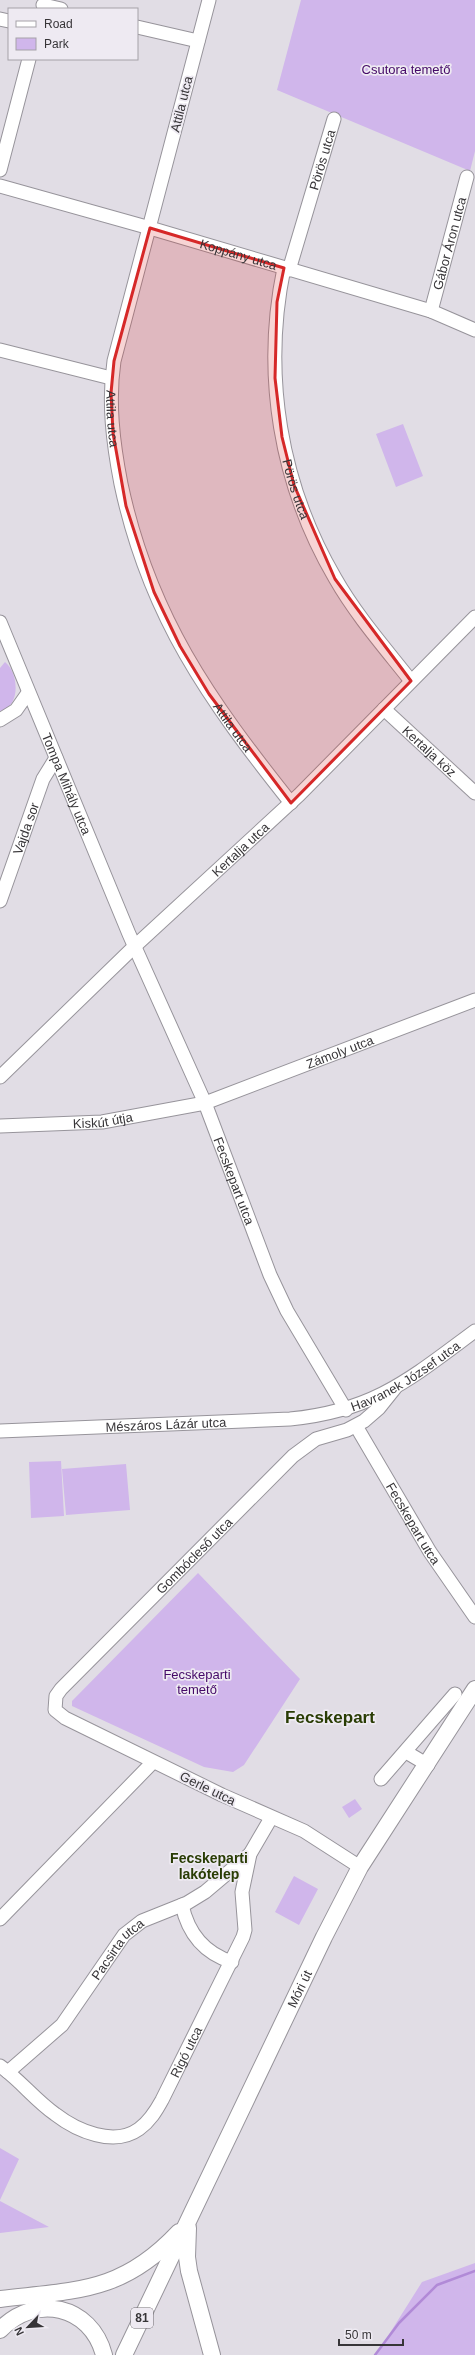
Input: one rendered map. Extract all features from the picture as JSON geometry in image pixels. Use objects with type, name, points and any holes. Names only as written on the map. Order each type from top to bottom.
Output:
[{"type":"main road","name":"Móri út","points":[[188,2222],[324,1938],[360,1867],[428,1765],[475,1689]]},
{"type":"main road","points":[[0,2299],[84,2289],[117,2280],[150,2259],[168,2244],[188,2222]]},
{"type":"main road","points":[[188,2222],[187,2257],[189,2271],[212,2355]]},
{"type":"main road","name":"81","points":[[124,2355],[188,2222]]},
{"type":"main road","points":[[0,2330],[8,2322],[29,2310],[54,2308],[68,2312],[87,2324],[101,2344],[104,2355]]},
{"type":"street","name":"Attila utca","points":[[209,0],[114,361],[111,378],[111,414],[119,474],[129,519],[154,592],[180,646],[208,694],[291,803]]},
{"type":"street","points":[[43,5],[56,8]]},
{"type":"street","points":[[138,27],[198,41]]},
{"type":"street","points":[[1,163],[29,60]]},
{"type":"street","name":"Pörös utca","points":[[334,120],[286,269],[277,302],[275,378],[282,437],[294,485],[310,528],[335,579],[368,626],[411,681]]},
{"type":"street","name":"Gábor Áron utca","points":[[431,310],[466,176]]},
{"type":"street","name":"Koppány utca","points":[[0,186],[431,310],[475,330]]},
{"type":"street","points":[[0,350],[111,378]]},
{"type":"street","name":"Kertalja utca","points":[[0,1077],[135,946],[291,803],[475,617]]},
{"type":"street","name":"Tompa Mihály utca","points":[[0,622],[3,643],[28,693],[135,946]]},
{"type":"street","points":[[0,720],[16,710],[28,693]]},
{"type":"street","name":"Kertalja köz","points":[[384,709],[475,793]]},
{"type":"street","name":"Vajda sor","points":[[0,901],[43,779],[56,758]]},
{"type":"street","name":"Fecskepart utca","points":[[135,946],[205,1102],[277,1292],[352,1408],[430,1552],[475,1617]]},
{"type":"street","name":"Zámoly utca","points":[[205,1102],[475,1000]]},
{"type":"street","name":"Kiskút útja","points":[[0,1126],[102,1122],[205,1102]]},
{"type":"street","name":"Havranek József utca","points":[[332,1414],[352,1408],[395,1388],[475,1331]]},
{"type":"street","points":[[360,1424],[379,1408],[395,1388]]},
{"type":"street","points":[[332,1414],[338,1433]]},
{"type":"street","name":"Mészáros Lázár utca","points":[[0,1431],[290,1419],[332,1414]]},
{"type":"street","name":"Gombócleső utca","points":[[55,1710],[56,1696],[62,1689],[266,1482],[305,1446],[322,1437],[338,1433],[360,1424]]},
{"type":"street","points":[[381,1779],[455,1694]]},
{"type":"street","name":"Gerle utca","points":[[55,1710],[65,1718],[153,1762],[271,1818],[304,1831],[360,1867]]},
{"type":"street","points":[[406,1752],[428,1765]]},
{"type":"street","points":[[0,1920],[153,1762]]},
{"type":"street","name":"Rigó utca","points":[[4,2069],[55,2115],[84,2130],[102,2136],[112,2137],[127,2135],[138,2130],[154,2113],[232,1962],[245,1930],[242,1892],[250,1854],[271,1818]]},
{"type":"street","name":"Pacsirta utca","points":[[4,2069],[62,2025],[124,1935],[142,1921],[182,1905],[211,1888],[250,1854]]},
{"type":"street","points":[[182,1905],[184,1916],[195,1938],[213,1955],[232,1962]]},
{"type":"highlighted area","points":[[150,228],[284,268],[277,302],[275,378],[282,437],[294,485],[335,579],[411,681],[291,803],[209,694],[180,646],[154,592],[126,506],[113,433],[111,393],[114,361]]},
{"type":"green space","name":"Csutora temető","points":[[301,0],[475,0],[475,151],[470,171],[277,90]]},
{"type":"green space","points":[[403,424],[423,476],[396,487],[376,434]]},
{"type":"green space","points":[[5,662],[10,667],[13,674],[16,689],[15,697],[12,703],[7,708],[0,711],[0,668]]},
{"type":"green space","points":[[61,1461],[64,1516],[31,1518],[29,1462]]},
{"type":"green space","points":[[126,1464],[130,1510],[66,1515],[62,1469]]},
{"type":"green space","name":"Fecskeparti temető","points":[[198,1573],[300,1679],[244,1765],[233,1772],[204,1767],[72,1706],[72,1701]]},
{"type":"green space","points":[[355,1799],[362,1809],[349,1818],[342,1807]]},
{"type":"green space","points":[[294,1876],[318,1889],[299,1925],[275,1912]]},
{"type":"green space","points":[[0,2148],[19,2159],[0,2200]]},
{"type":"green space","points":[[0,2201],[49,2227],[0,2233]]},
{"type":"green space","points":[[475,2263],[475,2355],[376,2355],[422,2282]]},
{"type":"waterway","points":[[375,2355],[399,2323],[437,2285],[475,2271]]},
{"type":"district","name":"Fecskepart","points":[[330,1717]]},
{"type":"district","name":"Fecskeparti lakótelep","points":[[209,1866]]}]
